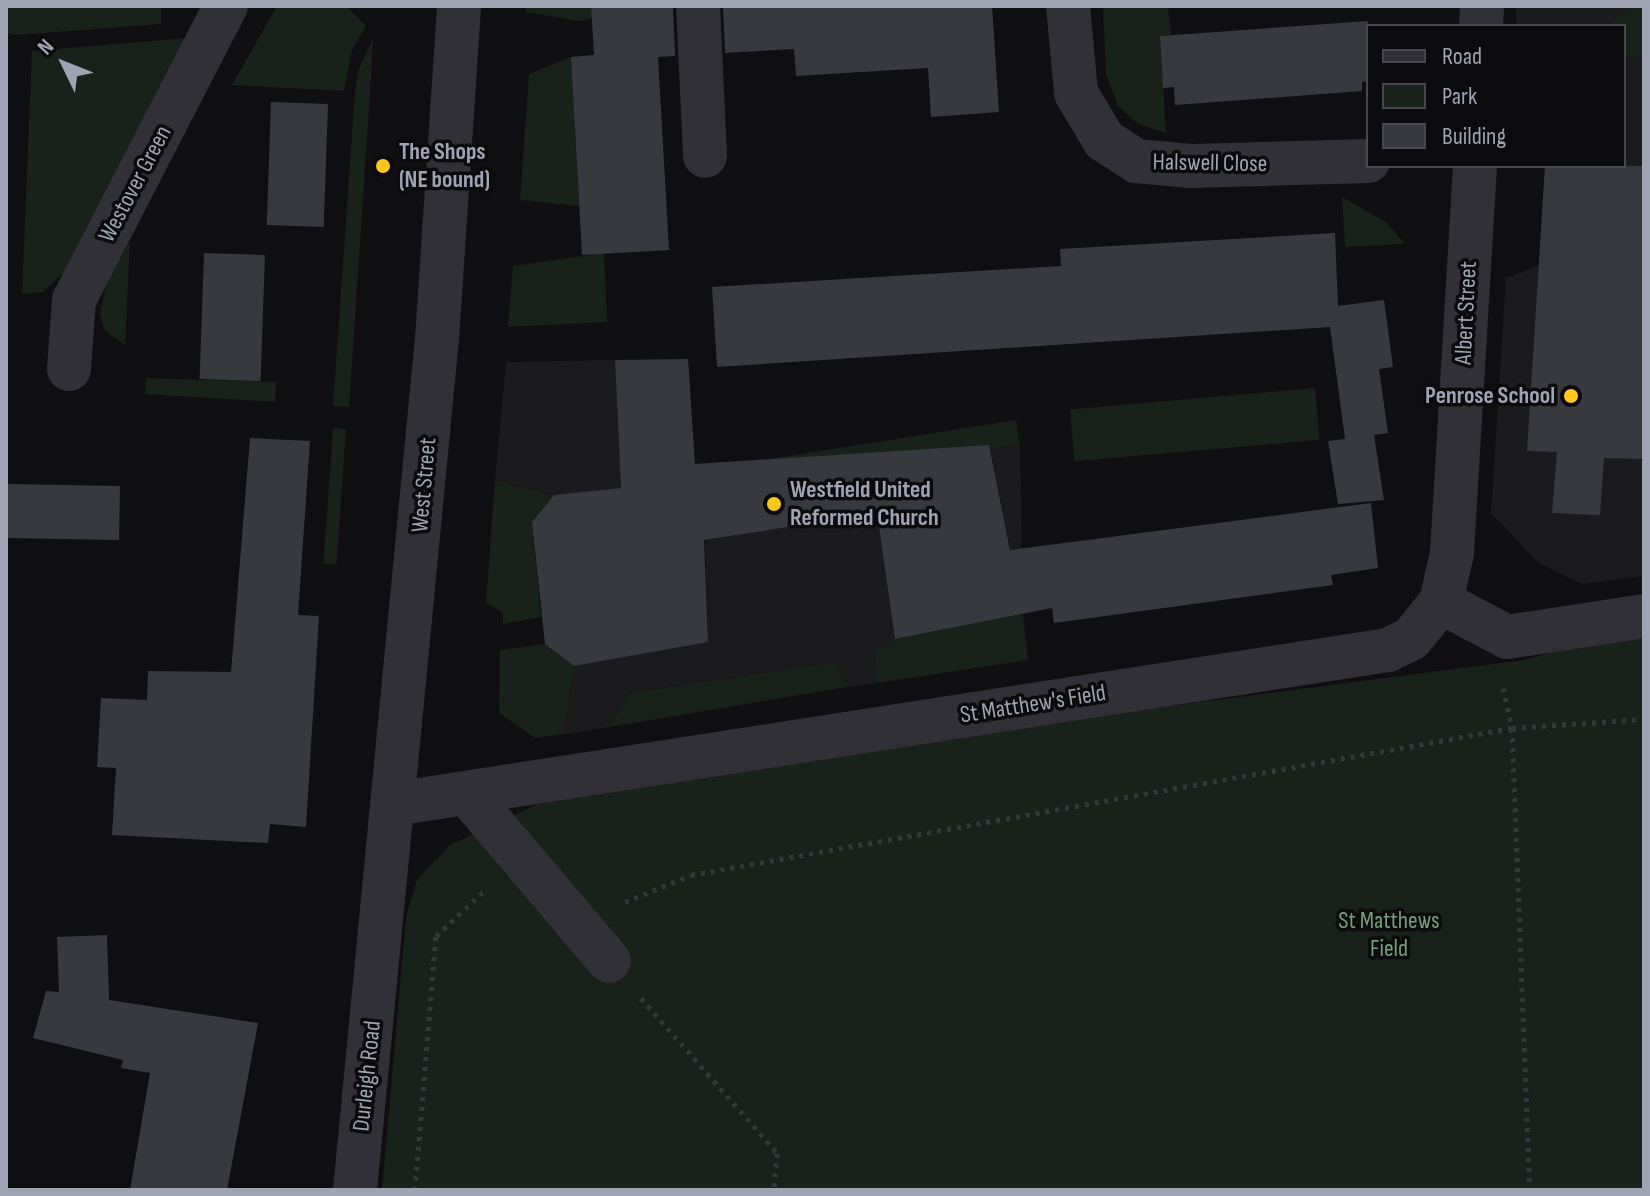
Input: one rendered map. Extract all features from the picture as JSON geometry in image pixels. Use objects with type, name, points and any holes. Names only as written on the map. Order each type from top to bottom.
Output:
[{"type":"street","name":"Westover Green","points":[[69,369],[74,300],[226,6]]},
{"type":"street","name":"West Street","points":[[380,962],[437,339],[459,6]]},
{"type":"street","points":[[698,6],[705,156]]},
{"type":"street","name":"Halswell Close","points":[[1068,6],[1076,93],[1104,140],[1136,161],[1179,166],[1366,161]]},
{"type":"street","name":"Albert Street","points":[[1441,602],[1452,553],[1475,168]]},
{"type":"street","name":"St Matthew's Field","points":[[394,804],[469,796],[579,773],[1388,650],[1411,639],[1441,602]]},
{"type":"street","points":[[1441,602],[1507,637],[1644,616]]},
{"type":"street","points":[[469,796],[609,961]]},
{"type":"street","name":"Durleigh Road","points":[[355,1190],[380,962]]},
{"type":"path","points":[[1507,637],[1497,664],[1512,728],[1530,1190]]},
{"type":"path","points":[[575,922],[691,875],[1512,728],[1644,719]]},
{"type":"path","points":[[415,1190],[436,936],[495,881],[524,863]]},
{"type":"path","points":[[609,961],[777,1153],[774,1190]]},
{"type":"shaded area","name":"Penrose School","points":[[1515,6],[1644,6],[1644,576],[1582,584],[1539,563],[1491,513],[1506,278],[1541,265],[1545,168],[1626,168],[1626,24],[1517,24]]},
{"type":"shaded area","points":[[615,360],[621,488],[554,495],[495,480],[506,362]]},
{"type":"shaded area","points":[[1020,444],[1023,614],[989,445]]},
{"type":"shaded area","points":[[877,513],[895,639],[874,651],[877,683],[847,687],[834,662],[630,693],[609,727],[564,734],[574,666],[708,642],[705,540]]},
{"type":"green space","points":[[6,6],[161,6],[161,24],[16,35],[6,33]]},
{"type":"green space","points":[[277,6],[346,6],[366,26],[352,50],[344,91],[232,85]]},
{"type":"green space","points":[[526,6],[591,6],[592,18],[580,21],[526,12]]},
{"type":"green space","points":[[1103,6],[1168,6],[1171,35],[1160,36],[1166,133],[1138,124],[1118,106],[1106,74]]},
{"type":"green space","points":[[1644,6],[1644,57],[1626,56],[1626,24],[1609,24],[1625,10]]},
{"type":"green space","points":[[189,38],[64,272],[43,292],[22,294],[32,51]]},
{"type":"green space","points":[[373,39],[349,407],[333,406],[355,92],[359,68]]},
{"type":"green space","points":[[571,57],[579,206],[520,200],[529,74]]},
{"type":"green space","points":[[1342,197],[1386,222],[1405,244],[1345,247]]},
{"type":"green space","points":[[130,242],[125,345],[105,331],[100,314],[108,278]]},
{"type":"green space","points":[[604,253],[607,322],[508,327],[513,266]]},
{"type":"green space","points":[[146,378],[276,382],[275,402],[145,394]]},
{"type":"green space","points":[[1315,388],[1320,440],[1074,461],[1070,409]]},
{"type":"green space","points":[[1016,420],[1020,444],[700,494],[696,471]]},
{"type":"green space","points":[[333,428],[346,429],[336,565],[324,564]]},
{"type":"green space","points":[[495,480],[554,495],[532,522],[541,617],[503,624],[503,612],[486,603]]},
{"type":"green space","points":[[1023,614],[1028,660],[877,683],[874,651],[895,639]]},
{"type":"green space","name":"St Matthews Field","points":[[1644,637],[1644,1190],[382,1190],[406,917],[417,880],[450,845],[538,804],[1063,720],[1524,660],[1574,646]]},
{"type":"green space","points":[[545,644],[574,666],[564,734],[535,738],[499,713],[500,650]]},
{"type":"green space","points":[[835,662],[847,687],[609,727],[630,693]]},
{"type":"building","points":[[591,6],[673,6],[675,56],[658,57],[669,250],[582,255],[571,57],[594,55]]},
{"type":"building","points":[[723,6],[992,6],[999,112],[931,117],[928,68],[796,76],[794,49],[725,53]]},
{"type":"building","points":[[1368,21],[1366,81],[1362,82],[1362,91],[1175,105],[1174,87],[1163,88],[1160,36]]},
{"type":"building","points":[[271,102],[328,104],[324,227],[267,225]]},
{"type":"building","points":[[1644,166],[1644,459],[1604,458],[1600,515],[1552,513],[1557,452],[1527,451],[1545,168]]},
{"type":"building","points":[[1335,233],[1338,306],[1384,300],[1393,367],[1379,369],[1388,433],[1374,435],[1384,500],[1338,504],[1328,441],[1345,439],[1330,327],[717,367],[712,287],[1061,266],[1060,249]]},
{"type":"building","points":[[204,253],[265,255],[261,381],[200,379]]},
{"type":"building","name":"Westfield United Reformed Church","points":[[688,359],[695,464],[989,445],[1010,550],[1371,503],[1378,568],[1331,575],[1333,585],[1054,623],[1052,608],[895,639],[877,513],[704,540],[708,642],[574,666],[545,644],[532,522],[554,495],[621,488],[615,360]]},
{"type":"building","points":[[250,438],[310,441],[298,615],[319,616],[306,827],[270,824],[268,843],[112,835],[116,768],[97,767],[101,698],[147,700],[148,671],[231,672]]},
{"type":"building","points":[[7,484],[120,486],[119,540],[6,538]]},
{"type":"building","points":[[107,935],[109,1000],[258,1023],[227,1190],[130,1190],[150,1073],[121,1068],[123,1060],[33,1038],[46,991],[59,992],[57,937]]},
{"type":"place","name":"The Shops (NE bound)","points":[[383,166]]},
{"type":"place","name":"Penrose School","points":[[1571,396]]},
{"type":"place","name":"Westfield United Reformed Church","points":[[774,504]]}]
